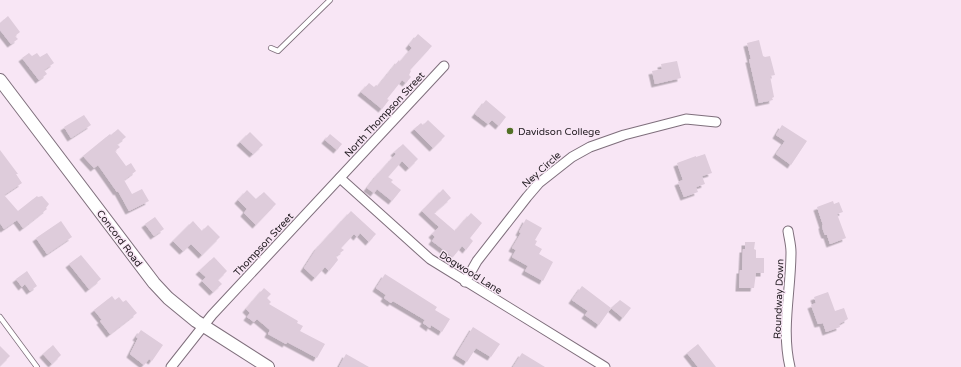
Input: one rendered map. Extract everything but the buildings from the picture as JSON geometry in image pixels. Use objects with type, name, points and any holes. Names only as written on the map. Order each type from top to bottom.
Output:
[{"type":"main road","name":"Concord Road","points":[[0,80],[154,283],[183,311],[203,326],[268,367]]},
{"type":"street","name":"North Thompson Street","points":[[340,178],[444,66]]},
{"type":"street","name":"Ney Circle","points":[[465,282],[477,261],[527,197],[539,183],[572,157],[590,148],[624,135],[686,119],[716,122]]},
{"type":"street","name":"Dogwood Lane","points":[[340,178],[430,259],[605,367]]},
{"type":"street","name":"Thompson Street","points":[[171,367],[212,315],[340,178]]},
{"type":"street","name":"Roundway Down","points":[[788,231],[791,251],[785,326],[790,367]]},
{"type":"lane","points":[[271,48],[278,51],[330,0]]},
{"type":"lane","points":[[0,317],[38,367]]},
{"type":"place","name":"Davidson College","points":[[510,131]]}]
